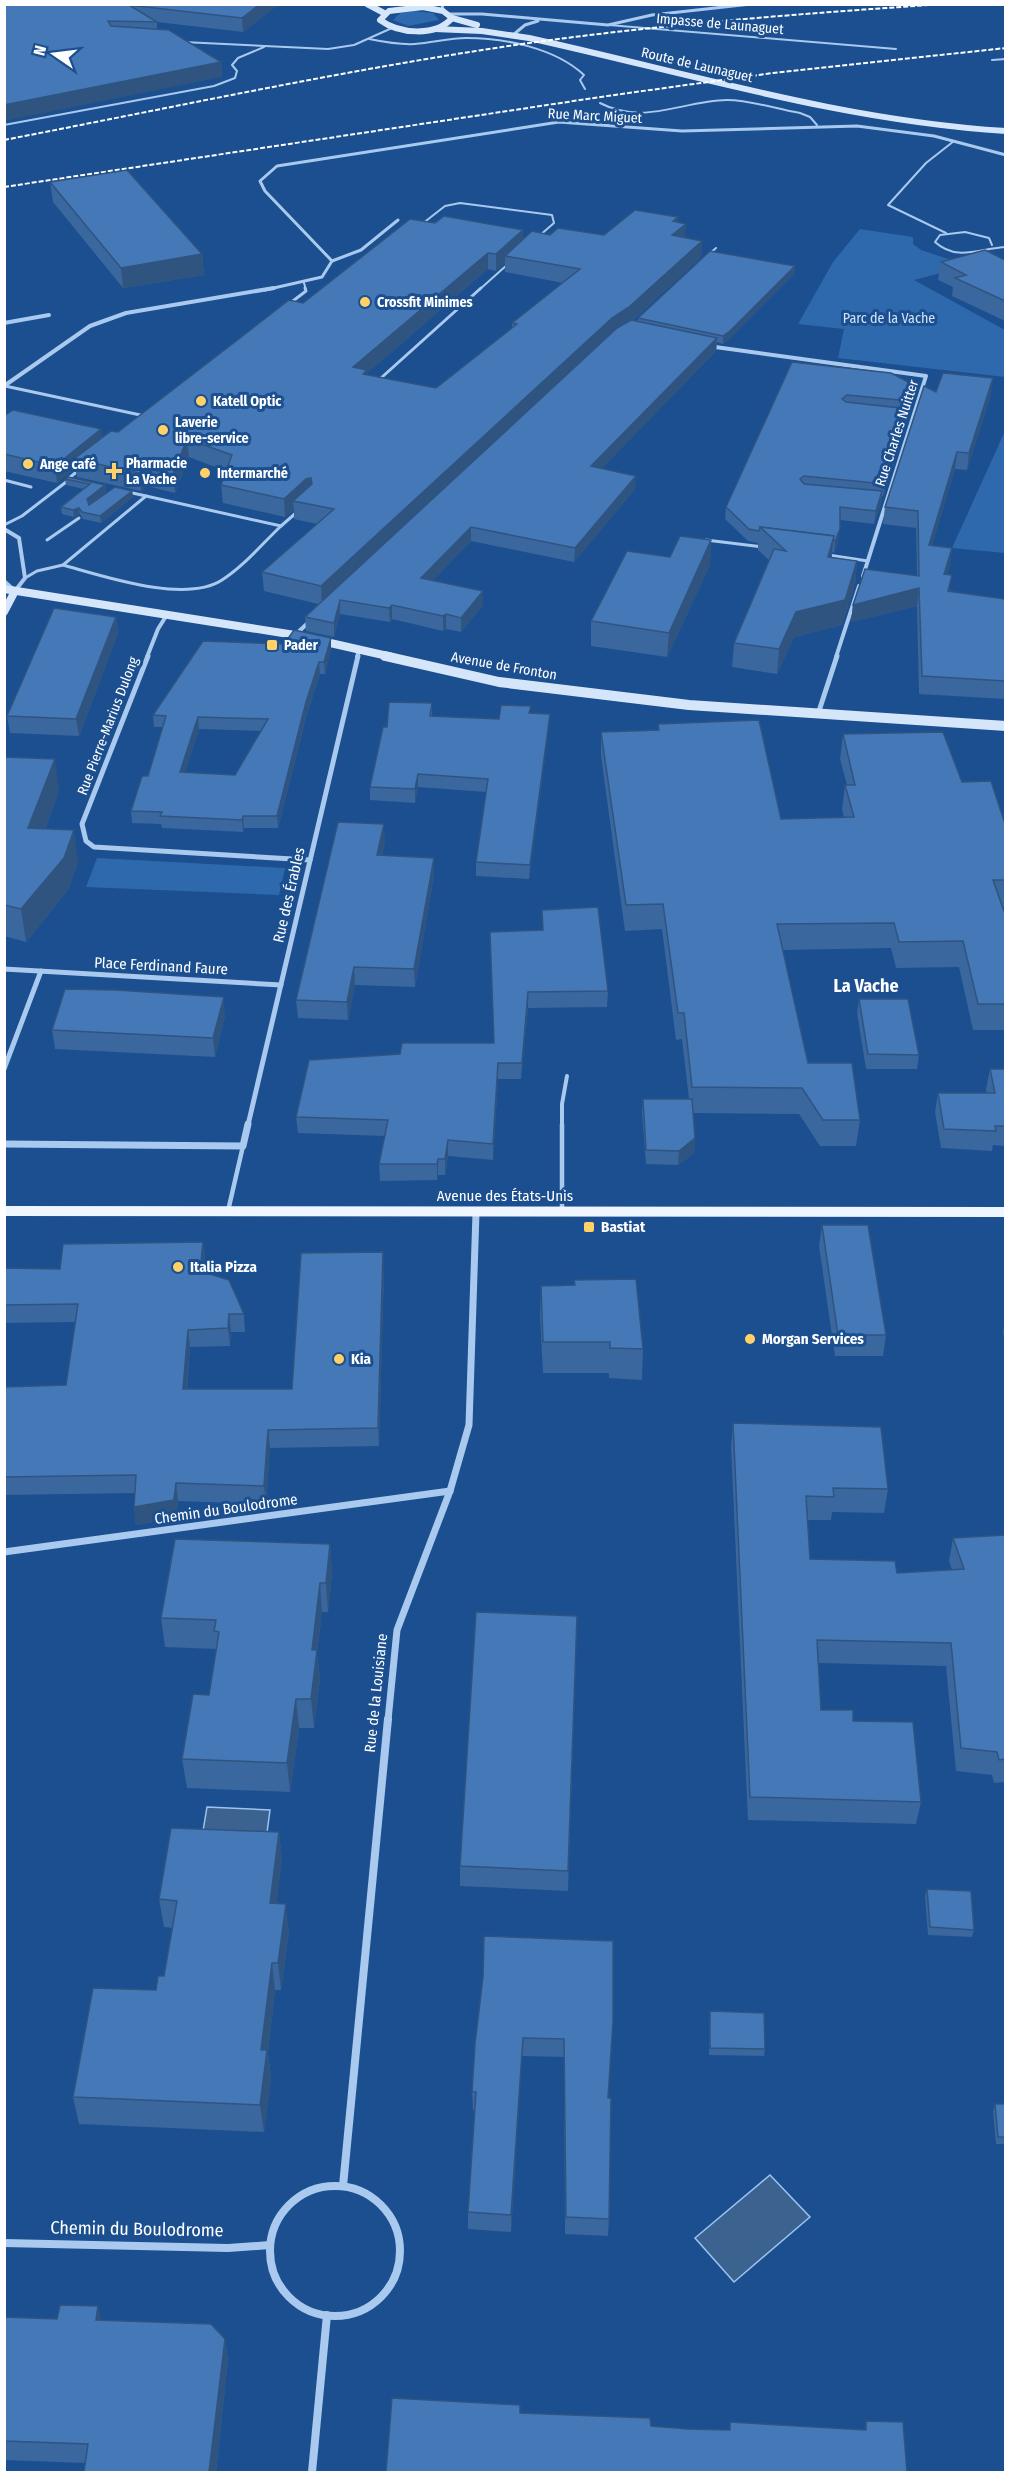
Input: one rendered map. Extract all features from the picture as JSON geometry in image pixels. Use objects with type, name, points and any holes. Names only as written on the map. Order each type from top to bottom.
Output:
[{"type":"main road","points":[[367,4],[384,14]]},
{"type":"main road","points":[[401,4],[414,7]]},
{"type":"main road","points":[[392,28],[380,20],[384,14],[414,7]]},
{"type":"main road","name":"Route de Launaguet","points":[[414,7],[443,8],[451,16],[498,32],[814,104],[923,124],[1005,131]]},
{"type":"main road","points":[[435,28],[448,24],[451,16]]},
{"type":"main road","name":"Route de Launaguet","points":[[392,28],[498,32]]},
{"type":"main road","name":"Route de Launaguet","points":[[890,118],[1005,125]]},
{"type":"main road","name":"Avenue de Fronton","points":[[4,589],[295,635],[499,682],[689,705],[1005,726]]},
{"type":"main road","points":[[4,612],[15,591]]},
{"type":"main road","name":"Avenue des États-Unis","points":[[4,1211],[562,1214],[1005,1212]]},
{"type":"street","points":[[414,7],[423,4]]},
{"type":"street","points":[[608,25],[652,15],[751,4]]},
{"type":"street","name":"Impasse de Launaguet","points":[[451,16],[482,14],[608,25]]},
{"type":"street","name":"Impasse de Launaguet","points":[[513,35],[525,25],[543,20]]},
{"type":"street","name":"Rue Marc Miguet","points":[[332,261],[265,191],[260,181],[277,166],[548,123],[710,131],[817,125],[879,128],[954,141],[1005,155]]},
{"type":"street","points":[[5,386],[90,326],[126,313],[304,283],[322,277],[332,261],[361,250],[398,220]]},
{"type":"street","points":[[4,323],[49,315]]},
{"type":"street","name":"Rue Charles Nuitter","points":[[700,344],[926,376],[818,714]]},
{"type":"street","points":[[4,527],[19,538],[25,578],[15,591],[4,581]]},
{"type":"street","name":"Rue Pierre-Marius Dulong","points":[[168,614],[158,629],[82,824],[86,841],[94,847],[310,860]]},
{"type":"street","points":[[295,635],[315,617]]},
{"type":"street","name":"Rue des Érables","points":[[243,1146],[359,650]]},
{"type":"street","name":"Place Ferdinand Faure","points":[[4,969],[281,984]]},
{"type":"street","points":[[4,1069],[41,971]]},
{"type":"street","points":[[4,1144],[243,1146]]},
{"type":"street","name":"Rue de la Louisiane","points":[[343,2186],[397,1630],[450,1491],[469,1425],[476,1213]]},
{"type":"street","name":"Chemin du Boulodrome","points":[[4,1552],[450,1491]]},
{"type":"street","points":[[343,2186],[363,2191],[381,2202],[394,2218],[400,2238],[400,2259],[394,2278],[382,2294],[366,2307],[347,2314],[327,2315],[307,2310],[289,2300],[278,2284],[270,2265],[270,2245],[276,2225],[288,2208],[304,2195],[323,2187],[343,2186]]},
{"type":"street","name":"Chemin du Boulodrome","points":[[4,2243],[228,2248],[270,2245]]},
{"type":"street","points":[[312,2472],[327,2315]]},
{"type":"lane","name":"Impasse de Launaguet","points":[[608,25],[896,49]]},
{"type":"lane","points":[[177,41],[328,49],[369,39],[392,28]]},
{"type":"lane","points":[[369,39],[414,44],[455,38],[480,39],[533,50],[560,57],[578,66],[584,75],[580,80],[585,89]]},
{"type":"lane","points":[[4,125],[214,86],[235,78],[237,71],[232,65],[238,58],[264,47]]},
{"type":"lane","points":[[992,60],[1005,59]]},
{"type":"lane","points":[[600,104],[608,109],[627,114],[654,112],[706,100],[731,100],[800,113],[810,117],[817,125]]},
{"type":"lane","points":[[946,233],[888,205],[926,163],[954,141]]},
{"type":"lane","points":[[414,223],[423,224],[444,206],[460,203],[476,203],[552,215],[554,223],[537,239]]},
{"type":"lane","points":[[398,220],[406,221]]},
{"type":"lane","points":[[992,246],[989,238],[964,232],[946,233],[936,238],[935,242],[940,248],[952,252],[978,253],[992,246],[1005,247]]},
{"type":"lane","points":[[708,256],[716,248]]},
{"type":"lane","points":[[381,378],[511,262]]},
{"type":"lane","points":[[285,308],[306,291],[304,283]]},
{"type":"lane","points":[[5,386],[145,416]]},
{"type":"lane","points":[[138,422],[153,411]]},
{"type":"lane","points":[[902,416],[913,417]]},
{"type":"lane","points":[[4,527],[22,516],[83,466]]},
{"type":"lane","points":[[68,479],[80,481]]},
{"type":"lane","points":[[4,480],[31,487]]},
{"type":"lane","points":[[125,491],[281,526]]},
{"type":"lane","points":[[25,578],[37,571],[63,565],[147,496]]},
{"type":"lane","points":[[63,565],[113,579],[170,588],[217,583],[303,506]]},
{"type":"lane","points":[[47,540],[79,518]]},
{"type":"lane","points":[[704,540],[766,548]]},
{"type":"lane","points":[[823,555],[868,561]]},
{"type":"lane","points":[[562,1214],[562,1104],[567,1076]]},
{"type":"lane","points":[[228,1212],[243,1146]]},
{"type":"green space","points":[[413,11],[433,13],[439,20],[408,26],[393,20],[400,13]]},
{"type":"green space","name":"Parc de la Vache","points":[[860,229],[913,237],[913,244],[921,250],[975,264],[914,280],[1005,330],[1005,377],[838,358],[844,329],[798,324],[833,262]]},
{"type":"green space","points":[[1005,431],[1005,553],[952,548]]},
{"type":"green space","points":[[97,858],[285,868],[279,895],[86,887]]},
{"type":"shaded area","points":[[207,1807],[270,1810],[266,1840],[202,1837]]},
{"type":"shaded area","points":[[770,2175],[810,2217],[734,2282],[695,2238]]},
{"type":"building","points":[[4,4],[260,4],[242,18],[129,5],[157,22],[108,21],[111,26],[169,30],[221,62],[4,105]]},
{"type":"building","points":[[127,170],[202,254],[121,268],[50,182]]},
{"type":"building","points":[[635,210],[678,217],[673,221],[686,224],[672,235],[702,241],[629,307],[612,318],[321,586],[262,572],[334,509],[293,501],[312,484],[311,478],[306,479],[284,499],[221,485],[232,455],[187,439],[173,474],[144,468],[139,473],[74,459],[111,431],[118,432],[289,300],[303,303],[410,219],[435,223],[444,216],[523,230],[496,254],[488,253],[353,367],[367,370],[363,374],[436,388],[517,324],[512,323],[580,269],[505,256],[532,231],[550,235],[558,228],[604,235]]},
{"type":"building","points":[[985,250],[1005,260],[1005,301],[955,278],[966,275],[941,262]]},
{"type":"building","points":[[710,251],[795,266],[723,336],[638,318]]},
{"type":"building","points":[[631,320],[717,338],[591,466],[636,476],[575,548],[471,527],[421,578],[483,591],[461,618],[392,605],[389,608],[340,600],[334,623],[305,617],[617,328]]},
{"type":"building","points":[[792,362],[891,373],[916,386],[911,401],[847,395],[842,399],[846,402],[909,409],[885,484],[804,476],[800,479],[804,484],[882,491],[876,511],[840,507],[840,529],[835,541],[834,536],[760,527],[759,531],[749,529],[726,507]]},
{"type":"building","points":[[943,373],[993,378],[969,453],[957,452],[929,545],[952,548],[944,574],[952,575],[948,591],[1005,599],[1005,681],[922,676],[919,588],[853,605],[865,569],[919,576],[918,511],[885,507],[924,386],[936,392]]},
{"type":"building","points":[[13,410],[101,429],[55,466],[4,454],[4,416]]},
{"type":"building","points":[[68,477],[105,485],[87,499],[89,505],[115,487],[132,491],[100,516],[82,512],[79,508],[73,510],[61,507],[90,484],[65,479]]},
{"type":"building","points":[[760,527],[834,536],[828,557],[857,561],[845,600],[796,612],[779,649],[734,643],[774,549],[786,551]]},
{"type":"building","points":[[680,536],[711,540],[669,633],[591,621],[627,551],[670,557]]},
{"type":"building","points":[[54,608],[116,617],[76,719],[7,716]]},
{"type":"building","points":[[294,630],[331,638],[324,662],[319,662],[306,702],[277,816],[243,816],[242,820],[160,816],[162,812],[131,811],[142,776],[148,776],[166,716],[153,715],[203,641],[284,644]],"holes":[[[198,717],[268,719],[235,775],[180,772]]]},
{"type":"building","points":[[389,702],[432,703],[430,716],[499,719],[501,705],[531,706],[529,713],[550,714],[530,865],[476,862],[488,779],[418,774],[415,789],[370,787],[383,727],[387,727]]},
{"type":"building","points":[[759,720],[781,819],[854,817],[845,785],[855,785],[843,734],[943,732],[962,782],[991,781],[1005,824],[1005,880],[993,880],[1005,914],[1005,1004],[978,1004],[963,941],[899,942],[894,923],[777,924],[808,1063],[852,1063],[860,1120],[823,1120],[802,1088],[692,1087],[684,1013],[678,1013],[663,904],[626,905],[601,732],[659,730],[658,724]]},
{"type":"building","points":[[4,757],[55,759],[28,828],[74,830],[64,858],[21,909],[4,905]]},
{"type":"building","points":[[338,822],[384,824],[377,855],[434,858],[414,969],[354,967],[347,1002],[296,1000]]},
{"type":"building","points":[[598,907],[608,991],[528,992],[522,1063],[498,1063],[493,1144],[448,1140],[445,1159],[438,1159],[437,1164],[379,1164],[388,1120],[296,1117],[309,1060],[400,1054],[402,1043],[494,1043],[490,932],[543,930],[542,910]]},
{"type":"building","points":[[65,989],[224,997],[213,1038],[52,1030]]},
{"type":"building","points":[[859,999],[908,999],[919,1055],[868,1054]]},
{"type":"building","points":[[990,1069],[1005,1069],[1005,1126],[995,1126],[996,1131],[944,1129],[938,1093],[995,1093]]},
{"type":"building","points":[[643,1099],[692,1099],[695,1138],[679,1151],[646,1150]]},
{"type":"building","points":[[822,1225],[868,1225],[886,1335],[838,1335]]},
{"type":"building","points":[[203,1242],[200,1271],[229,1280],[244,1314],[229,1314],[228,1328],[188,1330],[183,1389],[292,1389],[301,1253],[383,1252],[378,1428],[268,1430],[264,1486],[176,1483],[174,1500],[134,1507],[136,1475],[4,1477],[4,1387],[66,1385],[78,1304],[4,1305],[4,1268],[60,1269],[63,1244]]},
{"type":"building","points":[[636,1279],[643,1349],[610,1348],[610,1342],[543,1342],[541,1286],[575,1285],[574,1280]]},
{"type":"building","points":[[733,1423],[881,1427],[888,1489],[833,1488],[834,1497],[806,1496],[810,1559],[895,1561],[897,1573],[964,1569],[953,1538],[1005,1535],[1005,1759],[999,1760],[997,1752],[961,1748],[951,1643],[817,1640],[821,1710],[853,1710],[853,1721],[913,1722],[921,1802],[750,1797]]},
{"type":"building","points":[[175,1539],[330,1544],[326,1583],[320,1583],[312,1650],[317,1650],[311,1699],[296,1699],[287,1763],[182,1759],[193,1694],[209,1695],[219,1632],[214,1631],[216,1620],[161,1618]]},
{"type":"building","points":[[476,1612],[577,1616],[568,1871],[460,1866]]},
{"type":"building","points":[[171,1828],[279,1832],[270,1903],[286,1904],[278,1963],[272,1963],[261,2050],[267,2050],[260,2105],[73,2097],[93,1988],[156,1990],[158,1976],[164,1976],[177,1901],[159,1899]]},
{"type":"building","points":[[927,1889],[971,1891],[974,1930],[930,1927]]},
{"type":"building","points":[[484,1936],[613,1941],[613,2021],[608,2098],[611,2098],[609,2219],[566,2217],[564,2039],[523,2038],[511,2215],[468,2212],[476,2092],[472,2092],[483,1977]]},
{"type":"building","points":[[710,2011],[764,2013],[765,2049],[710,2048]]},
{"type":"building","points":[[995,2104],[1005,2104],[1005,2137],[998,2137]]},
{"type":"building","points":[[60,2305],[98,2306],[96,2320],[211,2324],[225,2339],[209,2472],[84,2472],[88,2444],[4,2441],[4,2317],[57,2319]]},
{"type":"building","points":[[392,2398],[520,2405],[520,2413],[650,2418],[651,2426],[688,2429],[730,2430],[730,2422],[866,2430],[866,2421],[903,2422],[907,2472],[386,2472]]},
{"type":"railway","points":[[4,140],[315,79],[557,39],[667,26],[944,4]]},
{"type":"railway","points":[[4,187],[607,96],[773,73],[1006,48]]},
{"type":"place","name":"Crossfit Minimes","points":[[365,302]]},
{"type":"place","name":"Katell Optic","points":[[201,401]]},
{"type":"place","name":"Laverie libre-service","points":[[163,430]]},
{"type":"place","name":"Ange café","points":[[28,464]]},
{"type":"place","name":"Pharmacie La Vache","points":[[114,471]]},
{"type":"place","name":"Intermarché","points":[[205,473]]},
{"type":"place","name":"Pader","points":[[272,645]]},
{"type":"place","name":"Bastiat","points":[[589,1227]]},
{"type":"place","name":"Italia Pizza","points":[[178,1267]]},
{"type":"place","name":"Morgan Services","points":[[750,1339]]},
{"type":"place","name":"Kia","points":[[339,1359]]},
{"type":"district","name":"La Vache","points":[[866,986]]}]
